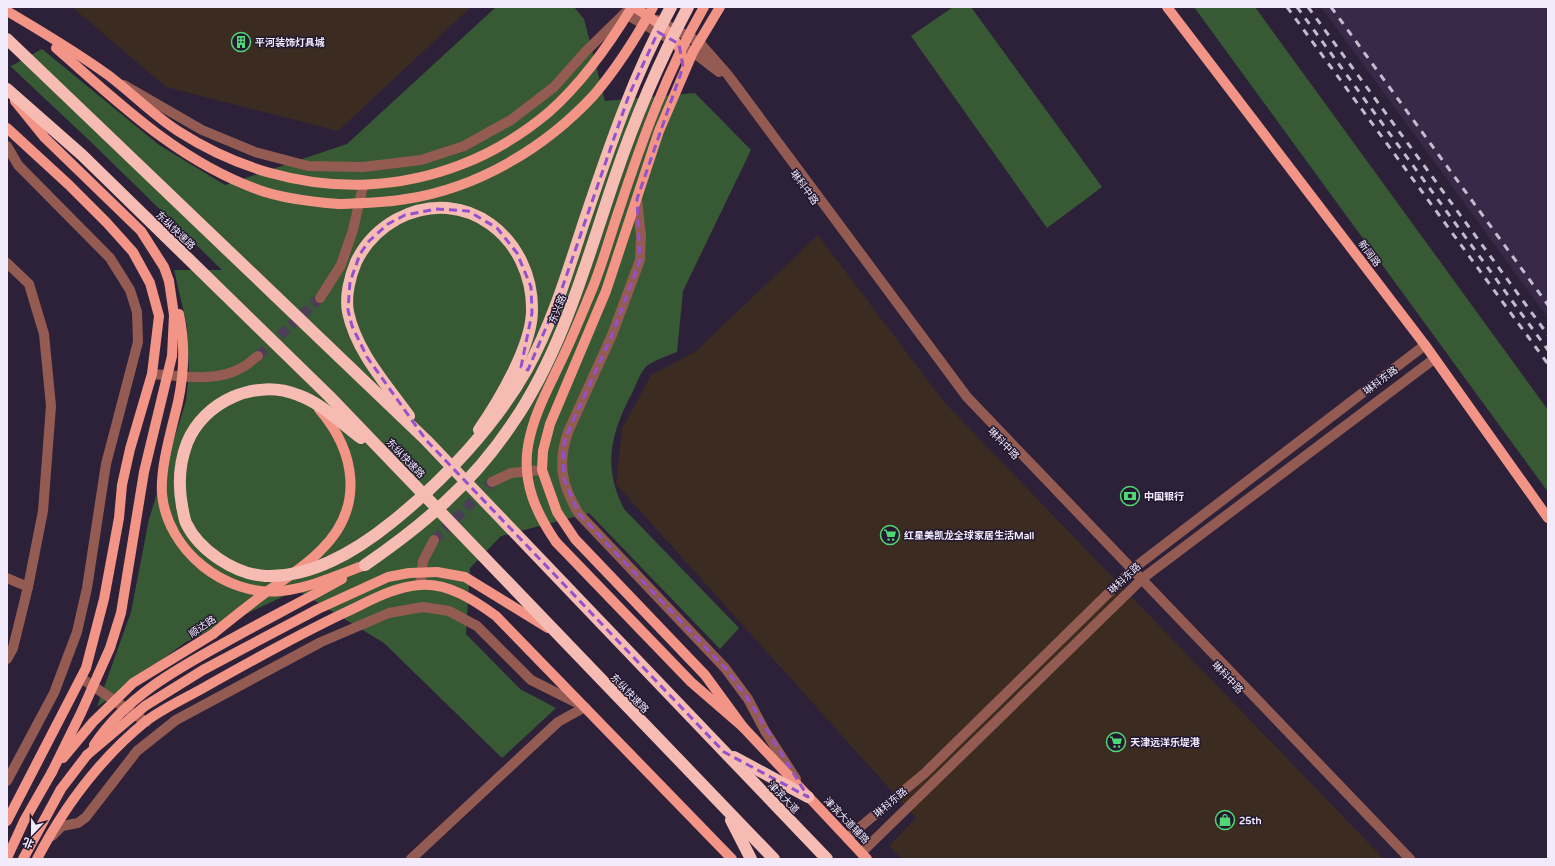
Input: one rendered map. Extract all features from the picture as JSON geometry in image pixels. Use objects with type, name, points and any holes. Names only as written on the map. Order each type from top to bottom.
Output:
[{"type":"highway","name":"东兴路","points":[[394,463],[314,403],[299,395],[269,388],[248,391],[227,399],[197,426],[188,442],[179,474],[178,488],[186,522],[196,539],[212,554],[242,570],[259,576],[277,576],[295,573],[320,566],[344,556],[413,506],[461,457],[515,389],[537,349],[559,297],[629,95],[671,7]]},
{"type":"highway","name":"东兴路","points":[[364,565],[400,541],[445,504],[498,444],[526,402],[555,348],[579,285],[629,135],[670,42],[688,7]]},
{"type":"highway","name":"东纵快速路","points":[[7,39],[426,440],[724,752]]},
{"type":"highway","name":"东纵快速路","points":[[7,90],[82,155],[329,396],[774,859]]},
{"type":"highway","points":[[426,440],[367,357],[352,326],[348,310],[350,282],[360,254],[378,232],[405,215],[420,210],[436,209],[468,212],[483,218],[497,228],[517,253],[523,263],[531,287],[532,313],[521,353],[484,423],[461,457]]},
{"type":"highway","points":[[724,752],[808,797]]},
{"type":"highway","name":"津滨大道","points":[[724,752],[827,859]]},
{"type":"highway","points":[[725,808],[751,859]]},
{"type":"main road","points":[[10,7],[136,118],[158,136],[186,155],[226,177],[260,190],[314,202],[339,204],[406,199],[436,193],[481,177],[521,156],[566,122],[594,95],[633,43],[653,7]]},
{"type":"main road","points":[[704,7],[685,41],[648,125],[600,269],[573,338],[537,414],[532,430],[527,464],[528,484],[534,503],[543,523],[556,542],[691,682],[743,727]]},
{"type":"main road","points":[[720,7],[693,52],[659,131],[606,291],[550,424],[543,451],[542,470],[557,512],[575,539],[705,674],[743,727]]},
{"type":"main road","name":"新阔路","points":[[1167,7],[1434,359],[1548,518]]},
{"type":"main road","points":[[7,11],[108,75],[178,131],[223,155],[253,168],[295,179],[334,185],[364,186],[422,178],[464,165],[497,148],[528,127],[564,97],[608,47],[632,9]]},
{"type":"main road","points":[[679,44],[682,57],[682,67],[679,83]]},
{"type":"main road","points":[[7,90],[45,138],[141,231],[164,267],[180,318],[182,367],[178,400],[167,450],[162,494],[174,530],[186,549],[204,568],[225,581],[260,591],[280,591],[309,585],[364,565]]},
{"type":"main road","points":[[7,128],[107,223],[133,252],[150,283],[159,316],[152,374],[130,449],[122,484],[119,518],[104,599],[86,668],[7,821]]},
{"type":"main road","points":[[52,772],[81,713],[110,648],[121,613],[144,472],[172,356],[174,315],[169,280]]},
{"type":"main road","name":"顺达路","points":[[7,858],[24,821],[52,772],[92,722],[133,683],[213,634],[313,558],[332,539],[344,516],[349,500],[350,486],[347,457],[342,442],[314,403]]},
{"type":"main road","points":[[23,859],[61,789],[105,728],[147,689],[174,670],[294,606],[364,565]]},
{"type":"main road","points":[[87,755],[145,706],[203,670],[318,609],[388,577],[409,573],[437,572],[465,577],[557,634]]},
{"type":"main road","points":[[38,859],[46,842],[84,784],[109,757],[146,722],[282,643],[389,592],[420,585],[447,589],[460,593],[478,602],[496,616],[732,859]]},
{"type":"main road","name":"津滨大道辅路","points":[[743,727],[864,856]]},
{"type":"street","name":"琳科中路","points":[[632,9],[699,42],[728,74],[967,396],[1402,859]]},
{"type":"street","name":"琳科中路","points":[[632,9],[679,44],[709,63],[728,83],[955,390],[1131,570]]},
{"type":"street","points":[[108,75],[202,130],[255,152],[308,166],[363,167],[420,160],[464,146],[511,120],[554,87],[586,51],[632,9]]},
{"type":"street","points":[[7,146],[18,165],[110,258],[130,290],[137,312],[138,342],[106,464],[87,588],[77,632],[54,693],[7,781]]},
{"type":"street","points":[[320,298],[341,265],[353,230],[364,186]]},
{"type":"street","points":[[637,199],[641,236],[640,260],[612,335],[563,448],[562,463],[566,490],[579,514],[724,668],[748,699],[773,744],[808,797]]},
{"type":"street","points":[[7,264],[29,284],[44,334],[51,406],[43,511],[28,587],[13,648],[7,659]]},
{"type":"street","name":"琳科东路","points":[[847,838],[925,773],[1131,570],[1424,346]]},
{"type":"street","points":[[152,374],[198,378],[228,374],[244,367],[258,356]]},
{"type":"street","name":"琳科东路","points":[[864,856],[1141,581],[1434,359]]},
{"type":"street","points":[[492,482],[511,473],[542,470]]},
{"type":"street","points":[[420,585],[423,561],[434,540]]},
{"type":"street","points":[[7,578],[28,587]]},
{"type":"street","name":"琳科中路","points":[[1141,581],[1410,859]]},
{"type":"street","points":[[46,842],[62,826],[78,823],[86,817],[136,751],[176,720],[322,642],[389,613],[424,607],[448,611],[477,626],[531,680],[586,707]]},
{"type":"street","points":[[81,678],[146,722]]},
{"type":"street","points":[[411,859],[558,722],[586,707]]},
{"type":"highlighted area","points":[[658,32],[679,44],[683,67],[637,199],[640,260],[612,335],[568,432],[563,448],[564,479],[579,514],[725,668],[748,699],[808,797],[724,752],[426,440],[367,357],[352,326],[348,310],[350,282],[360,254],[369,241],[388,224],[405,215],[436,209],[468,211],[497,228],[517,253],[531,287],[532,313],[521,367],[528,370],[559,297],[629,95]]},
{"type":"shaded area","points":[[72,7],[471,7],[338,131],[166,87]]},
{"type":"shaded area","points":[[1321,7],[1548,7],[1548,318],[1390,101]]},
{"type":"shaded area","points":[[818,235],[944,402],[1384,859],[902,859],[889,846],[916,818],[616,484],[622,429],[651,375],[695,352]]},
{"type":"green space","points":[[496,7],[574,7],[584,19],[605,101],[695,93],[751,150],[683,291],[677,352],[651,363],[641,374],[614,436],[611,464],[617,493],[624,509],[739,628],[720,649],[589,513],[501,536],[470,568],[466,634],[520,689],[556,708],[502,758],[384,643],[297,590],[186,642],[97,707],[131,612],[149,519],[186,401],[189,373],[187,326],[174,270],[222,270],[91,142],[7,63],[11,66],[42,49],[159,145],[225,185],[347,144]]},
{"type":"green space","points":[[953,7],[971,7],[1102,187],[1047,228],[911,36]]},
{"type":"green space","points":[[1194,7],[1255,7],[1548,410],[1548,492]]},
{"type":"tunnel","points":[[258,356],[320,298]]},
{"type":"tunnel","points":[[434,540],[492,482]]},
{"type":"railway","points":[[1287,7],[1548,364]]},
{"type":"railway","points":[[1297,7],[1548,350]]},
{"type":"railway","points":[[1308,7],[1548,335]]},
{"type":"railway","points":[[1331,7],[1548,305]]},
{"type":"place","name":"平河装饰灯具城","points":[[241,42]]},
{"type":"place","name":"中国银行","points":[[1130,496]]},
{"type":"place","name":"红星美凯龙全球家居生活Mall","points":[[890,535]]},
{"type":"place","name":"天津远洋乐堤港","points":[[1116,742]]},
{"type":"place","name":"25th","points":[[1225,820]]}]
